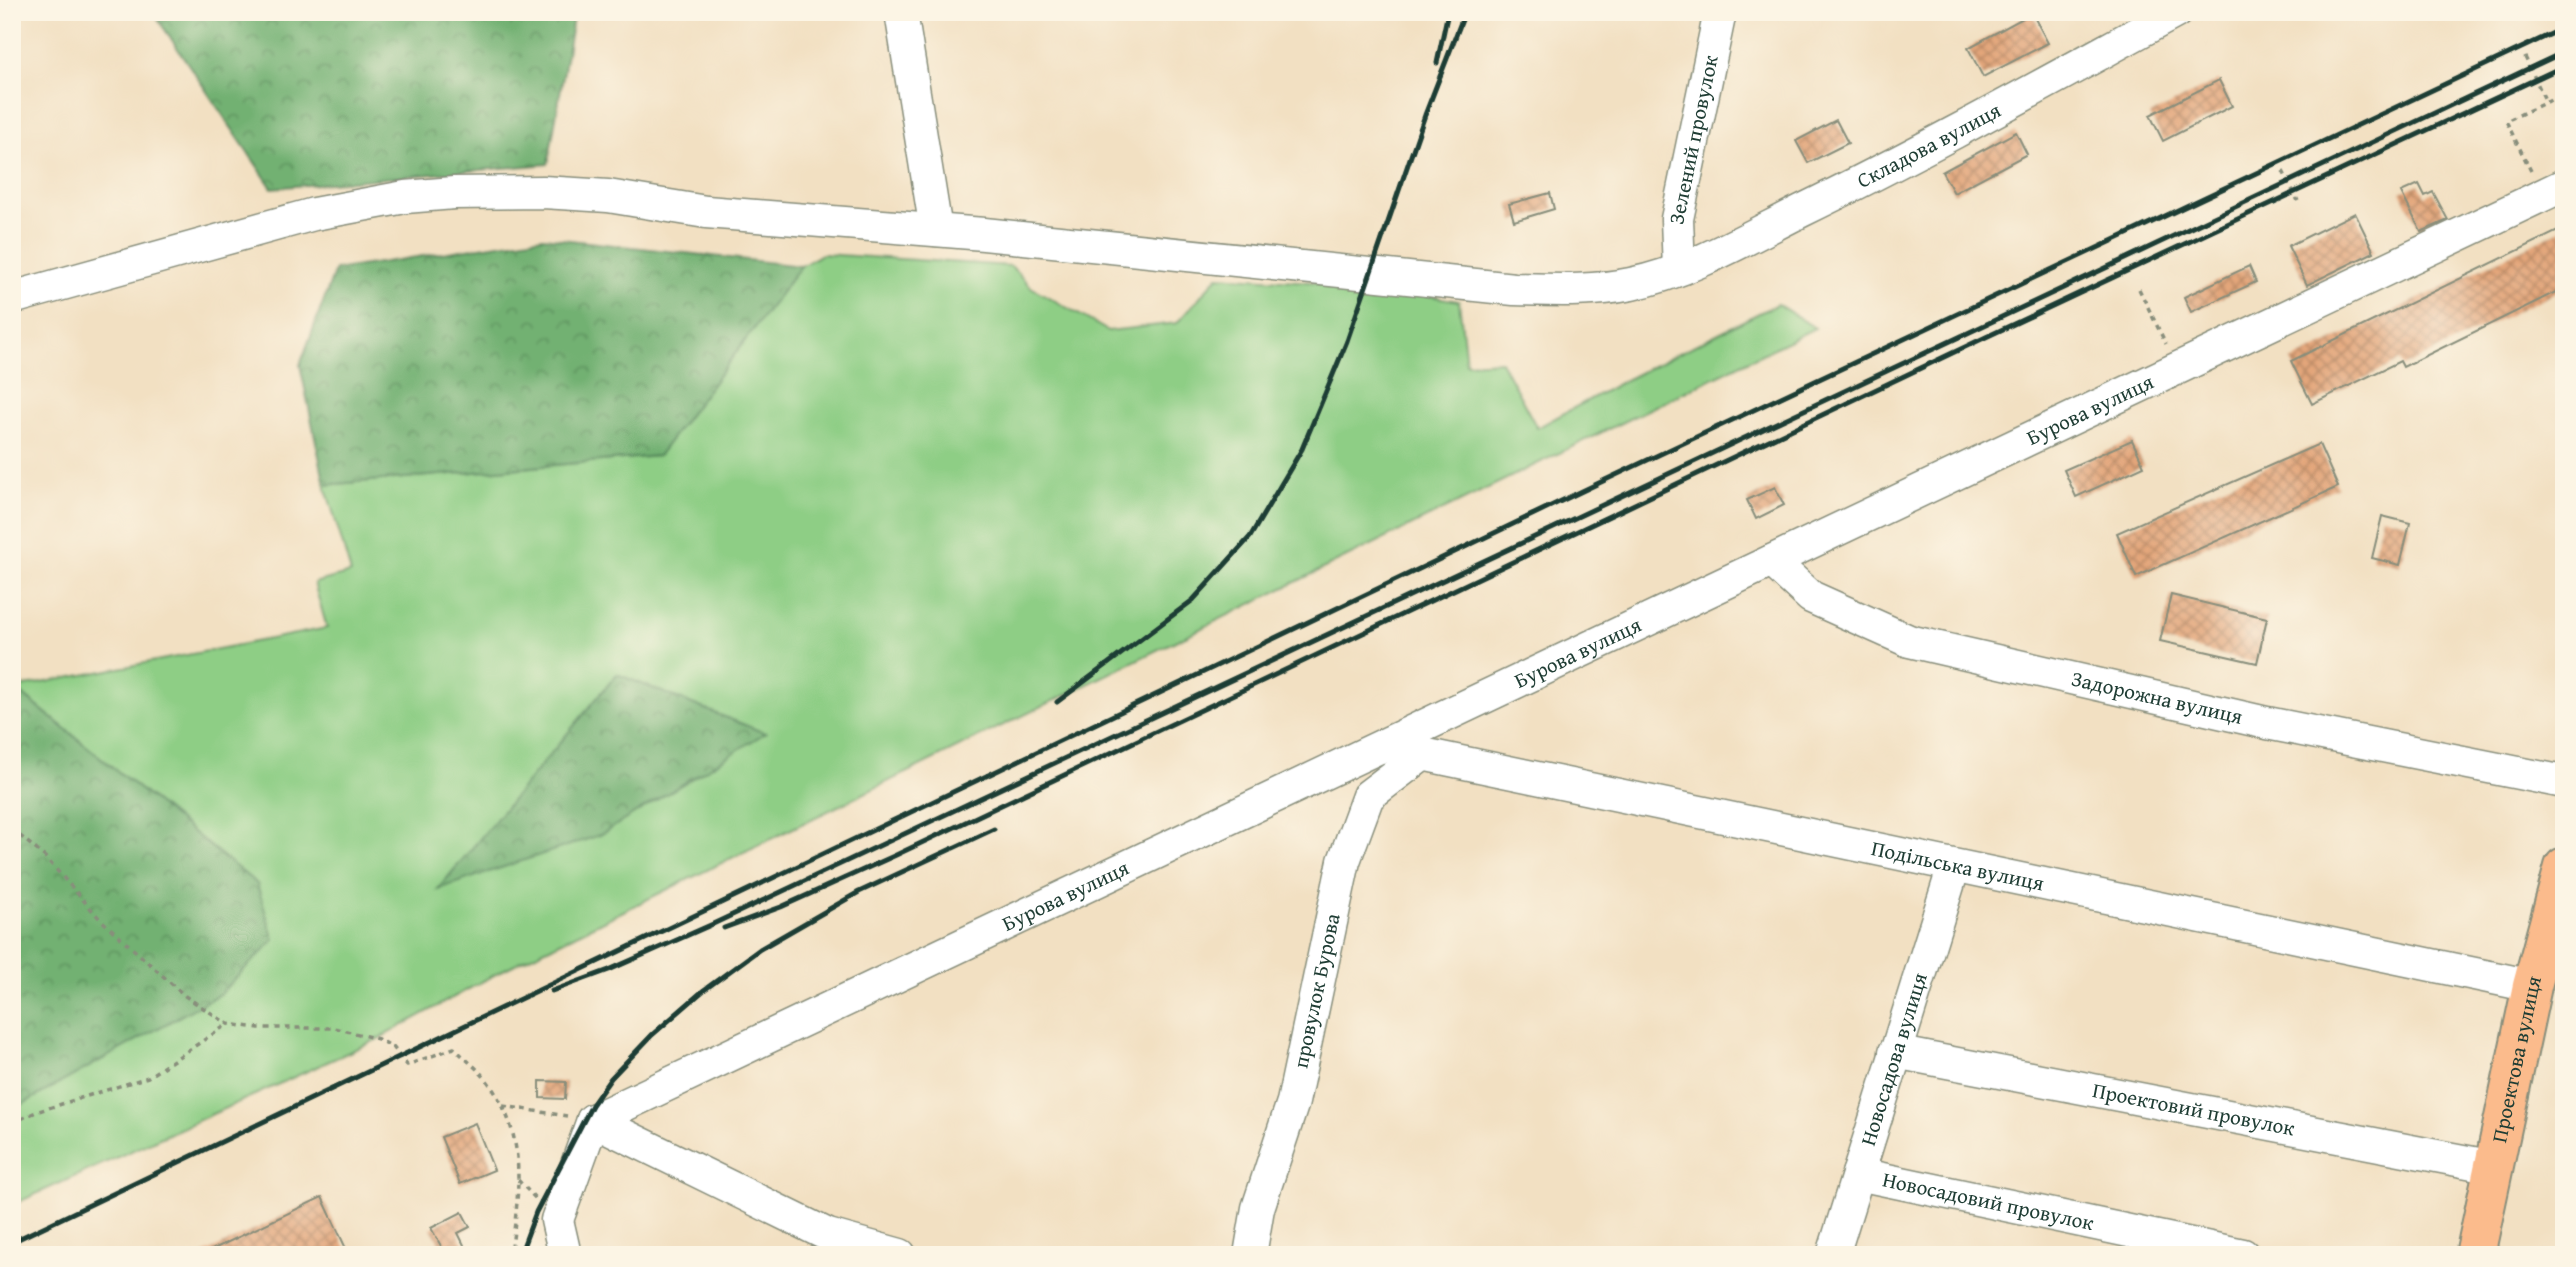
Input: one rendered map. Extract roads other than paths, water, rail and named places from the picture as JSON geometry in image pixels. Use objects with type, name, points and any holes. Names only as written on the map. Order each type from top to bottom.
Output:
[{"type":"main road","name":"Проектова вулиця","points":[[2475,1255],[2532,986],[2562,878]]},
{"type":"street","points":[[901,12],[936,230]]},
{"type":"street","name":"Зелений провулок","points":[[1679,269],[1677,219],[1720,12]]},
{"type":"street","name":"Складова вулиця","points":[[12,298],[314,214],[405,197],[454,193],[543,192],[608,196],[706,212],[936,230],[1514,289],[1593,290],[1634,284],[1719,252],[1881,172],[2176,12]]},
{"type":"street","name":"Бурова вулиця","points":[[593,1120],[2553,190]]},
{"type":"street","name":"Задорожна вулиця","points":[[1772,561],[1811,597],[1909,641],[2267,723],[2564,782]]},
{"type":"street","name":"Подільська вулиця","points":[[1384,746],[2532,986]]},
{"type":"street","name":"провулок Бурова","points":[[1250,1255],[1258,1208],[1293,1102],[1344,861],[1368,796],[1423,754]]},
{"type":"street","name":"Новосадова вулиця","points":[[1833,1255],[1954,866]]},
{"type":"street","name":"Проектовий провулок","points":[[1895,1052],[2494,1167]]},
{"type":"street","points":[[565,1255],[557,1220],[593,1120],[832,1245],[900,1255]]},
{"type":"street","name":"Новосадовий провулок","points":[[1858,1174],[2243,1255]]},
{"type":"railway","points":[[1437,63],[1448,12]]},
{"type":"railway","points":[[1057,702],[1193,600],[1250,537],[1302,449],[1347,341],[1425,115],[1465,12]]},
{"type":"railway","points":[[12,1242],[1286,631],[2564,28]]},
{"type":"railway","points":[[552,991],[609,970],[713,924],[2564,52]]},
{"type":"railway","points":[[724,928],[781,907],[896,855],[1986,337],[2564,66]]},
{"type":"railway","points":[[520,1255],[536,1212],[592,1105],[611,1078],[652,1035],[704,990],[760,949],[859,892],[994,829]]}]
